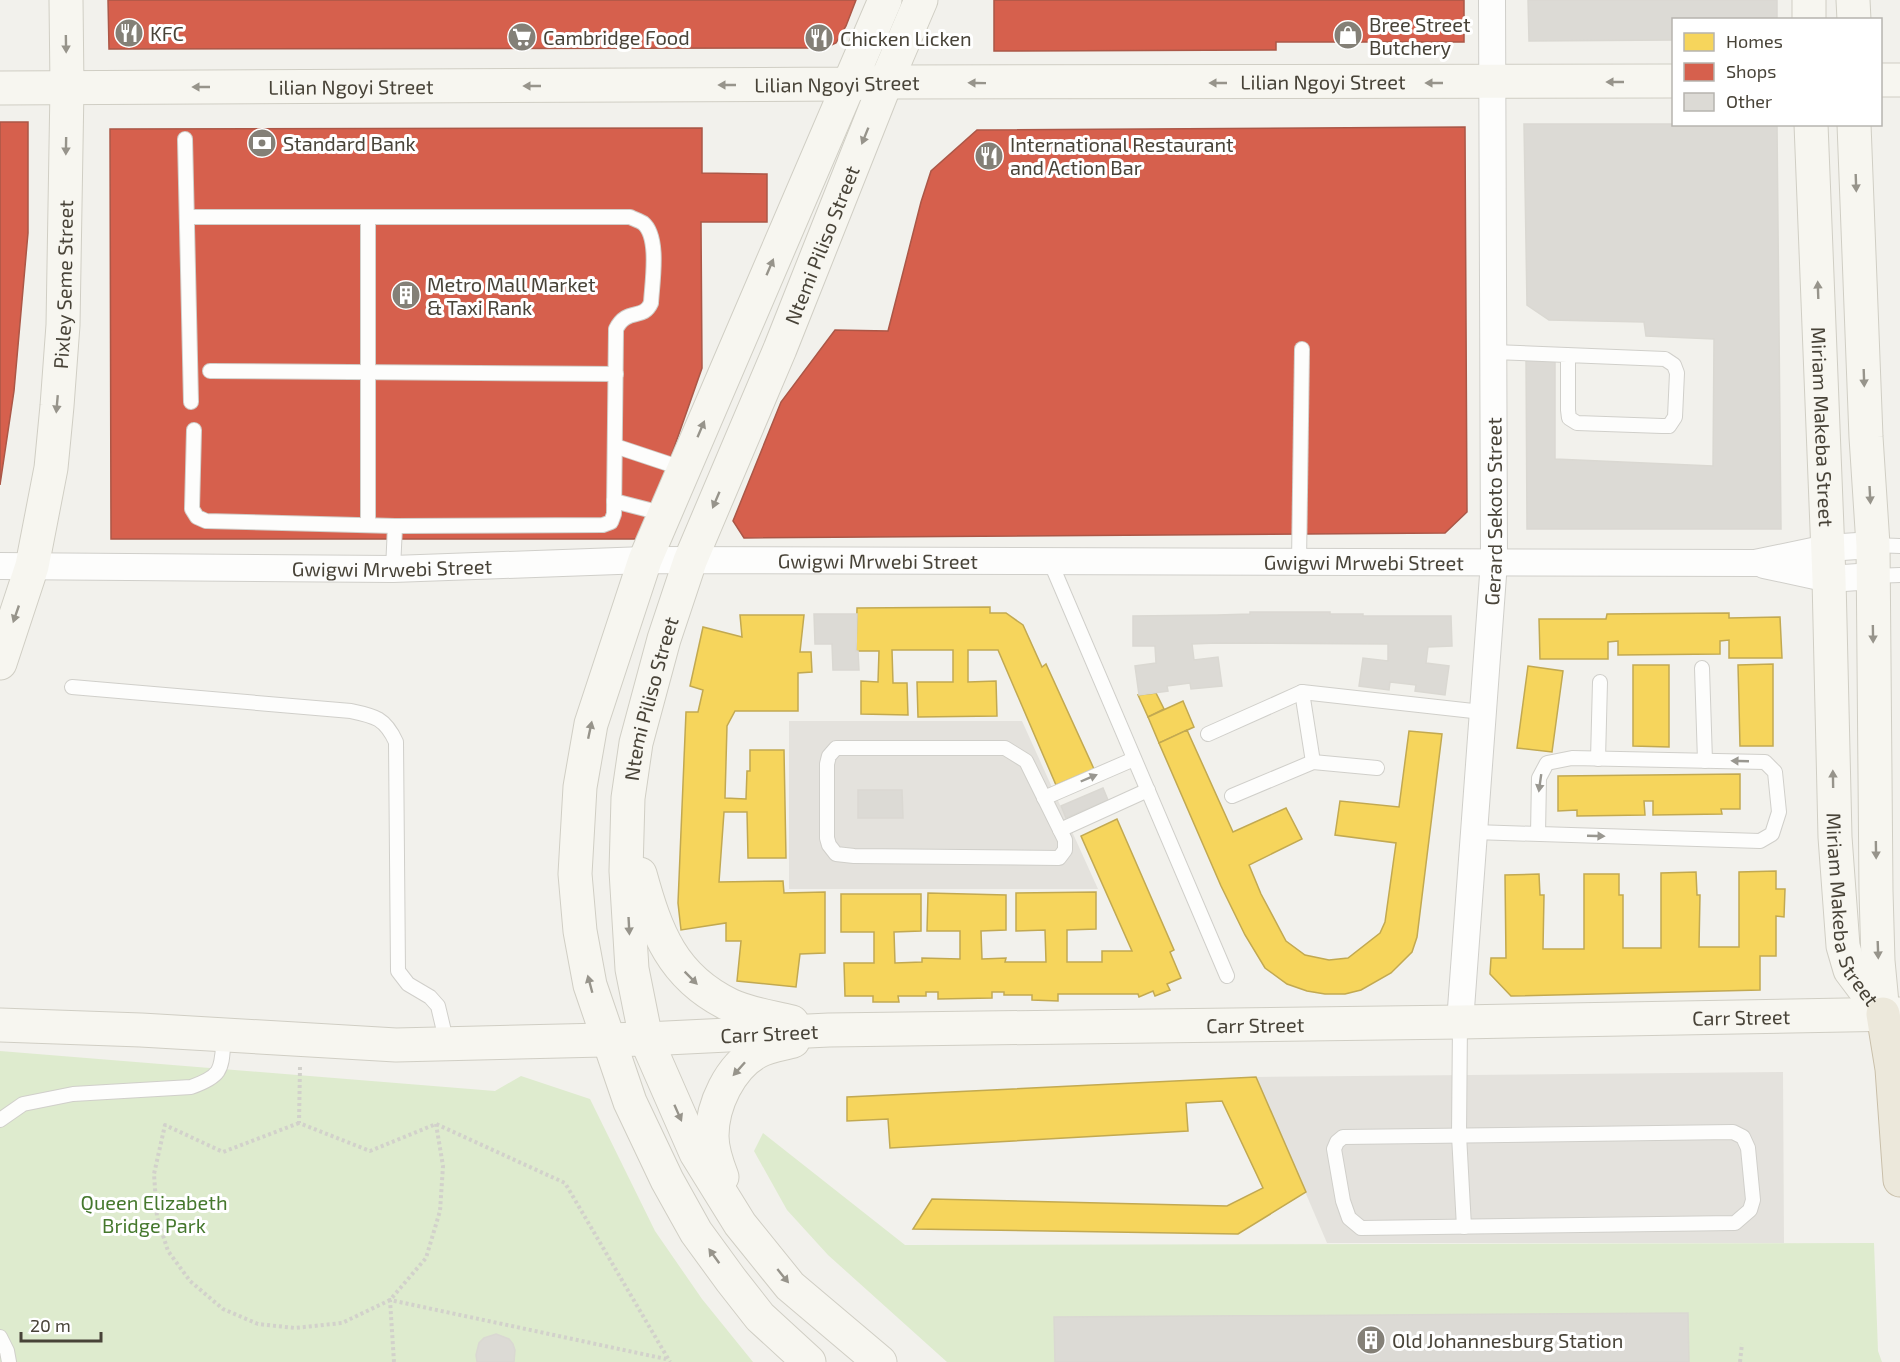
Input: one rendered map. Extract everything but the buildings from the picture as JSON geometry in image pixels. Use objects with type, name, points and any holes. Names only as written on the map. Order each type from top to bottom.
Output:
[{"type":"highway","points":[[1892,1014],[1892,1069],[1900,1180]]},
{"type":"street","name":"Pixley Seme Street","points":[[0,663],[32,566],[51,468],[63,336],[66,0]]},
{"type":"street","name":"Ntemi Piliso Street","points":[[809,1362],[760,1317],[696,1232],[667,1180],[630,1102],[590,985],[580,931],[575,874],[580,788],[591,724],[645,560],[885,0]]},
{"type":"street","name":"Ntemi Piliso Street","points":[[880,1362],[790,1286],[740,1224],[696,1153],[646,1039],[632,969],[626,871],[628,798],[636,744],[664,639],[690,561],[780,349],[921,0]]},
{"type":"street","name":"Gerard Sekoto Street","points":[[1460,1022],[1494,562],[1492,0]]},
{"type":"street","points":[[1809,0],[1809,18]]},
{"type":"street","points":[[1853,0],[1854,18]]},
{"type":"street","points":[[1882,80],[1900,80]]},
{"type":"street","name":"Lilian Ngoyi Street","points":[[0,88],[886,82],[1672,81]]},
{"type":"street","name":"Miriam Makeba Street","points":[[1811,126],[1828,563],[1835,837],[1843,946],[1850,970],[1892,1014]]},
{"type":"street","name":"Miriam Makeba Street","points":[[1854,126],[1866,437],[1886,561],[1876,891],[1878,961],[1892,1014]]},
{"type":"street","name":"Gwigwi Mrwebi Street","points":[[0,566],[393,569],[645,560],[1755,563],[1886,561]]},
{"type":"street","points":[[628,830],[652,916],[675,962],[698,985],[731,1005],[829,1030]]},
{"type":"street","name":"Carr Street","points":[[0,1024],[396,1045],[646,1039],[829,1030],[1892,1014]]},
{"type":"street","points":[[740,1224],[716,1163],[712,1136],[717,1109],[725,1088],[738,1067],[758,1052],[829,1030]]},
{"type":"lane","points":[[185,138],[191,402]]},
{"type":"lane","points":[[187,217],[630,217],[643,223],[650,232],[653,245],[651,303],[643,312],[625,316],[616,329],[614,514],[611,522],[603,525],[395,526],[206,521],[197,517],[192,509],[194,430]]},
{"type":"lane","points":[[368,218],[368,525]]},
{"type":"lane","points":[[1299,562],[1302,349]]},
{"type":"lane","points":[[1494,352],[1568,355],[1665,359],[1674,365],[1677,374],[1675,417],[1669,426],[1576,423],[1569,418],[1568,410],[1568,355]]},
{"type":"lane","points":[[210,371],[615,374]]},
{"type":"lane","points":[[615,446],[684,469]]},
{"type":"lane","points":[[614,501],[665,514]]},
{"type":"lane","points":[[393,569],[395,526]]},
{"type":"lane","points":[[1050,561],[1227,976]]},
{"type":"lane","points":[[1702,668],[1705,760]]},
{"type":"lane","points":[[1598,759],[1600,682]]},
{"type":"lane","points":[[72,687],[351,711],[375,716],[390,728],[396,742],[398,971],[408,984],[430,997],[438,1006],[447,1044]]},
{"type":"lane","points":[[1208,734],[1302,692],[1482,712]]},
{"type":"lane","points":[[1302,692],[1313,762]]},
{"type":"lane","points":[[836,747],[1005,748],[1026,761],[1060,830],[1065,840],[1065,850],[1059,858],[836,854],[827,838],[827,764],[829,756],[836,747]]},
{"type":"lane","points":[[1474,832],[1760,841],[1772,834],[1779,813],[1775,772],[1765,762],[1572,758],[1547,763],[1539,778],[1538,834]]},
{"type":"lane","points":[[1044,798],[1134,759]]},
{"type":"lane","points":[[1232,796],[1313,762],[1377,768]]},
{"type":"lane","points":[[1060,830],[1148,790]]},
{"type":"lane","points":[[1460,1022],[1459,1135],[1464,1227]]},
{"type":"lane","points":[[0,1120],[23,1104],[73,1094],[191,1087],[210,1080],[218,1073],[224,1035]]},
{"type":"lane","points":[[1733,1131],[1743,1137],[1748,1148],[1753,1200],[1749,1210],[1736,1223],[1361,1228],[1348,1218],[1334,1149],[1343,1137],[1459,1135],[1733,1131]]},
{"type":"lane","points":[[0,1337],[7,1351],[9,1362]]},
{"type":"path","points":[[299,1123],[301,1060]]},
{"type":"path","points":[[436,1124],[443,1166],[440,1212],[426,1258],[390,1300],[342,1323],[296,1328],[258,1324],[223,1309],[190,1281],[168,1251],[157,1217],[154,1174],[165,1125],[223,1152],[299,1123],[370,1151],[436,1124],[565,1183],[668,1360]]},
{"type":"path","points":[[390,1300],[668,1360]]},
{"type":"path","points":[[390,1300],[394,1362]]},
{"type":"path","points":[[1740,1362],[1742,1344]]},
{"type":"path","points":[[662,1362],[668,1360]]},
{"type":"green space","name":"Queen Elizabeth Bridge Park","points":[[0,1051],[495,1091],[521,1076],[590,1099],[655,1231],[702,1299],[753,1362],[0,1362]]},
{"type":"green space","points":[[763,1133],[905,1245],[1874,1243],[1878,1351],[1882,1362],[947,1362],[828,1255],[787,1210],[754,1151]]},
{"type":"shaded area","points":[[789,721],[1022,721],[1098,889],[789,889]]},
{"type":"shaded area","points":[[1783,1072],[1784,1243],[1327,1243],[1256,1077]]},
{"type":"place","name":"KFC","points":[[129,33]]},
{"type":"place","name":"Bree Street Butchery","points":[[1348,35]]},
{"type":"place","name":"Cambridge Food","points":[[522,37]]},
{"type":"place","name":"Chicken Licken","points":[[819,38]]},
{"type":"place","name":"Standard Bank","points":[[262,143]]},
{"type":"place","name":"International Restaurant and Action Bar","points":[[989,156]]},
{"type":"place","name":"Metro Mall Market & Taxi Rank","points":[[406,295]]},
{"type":"place","name":"Old Johannesburg Station","points":[[1371,1340]]}]
